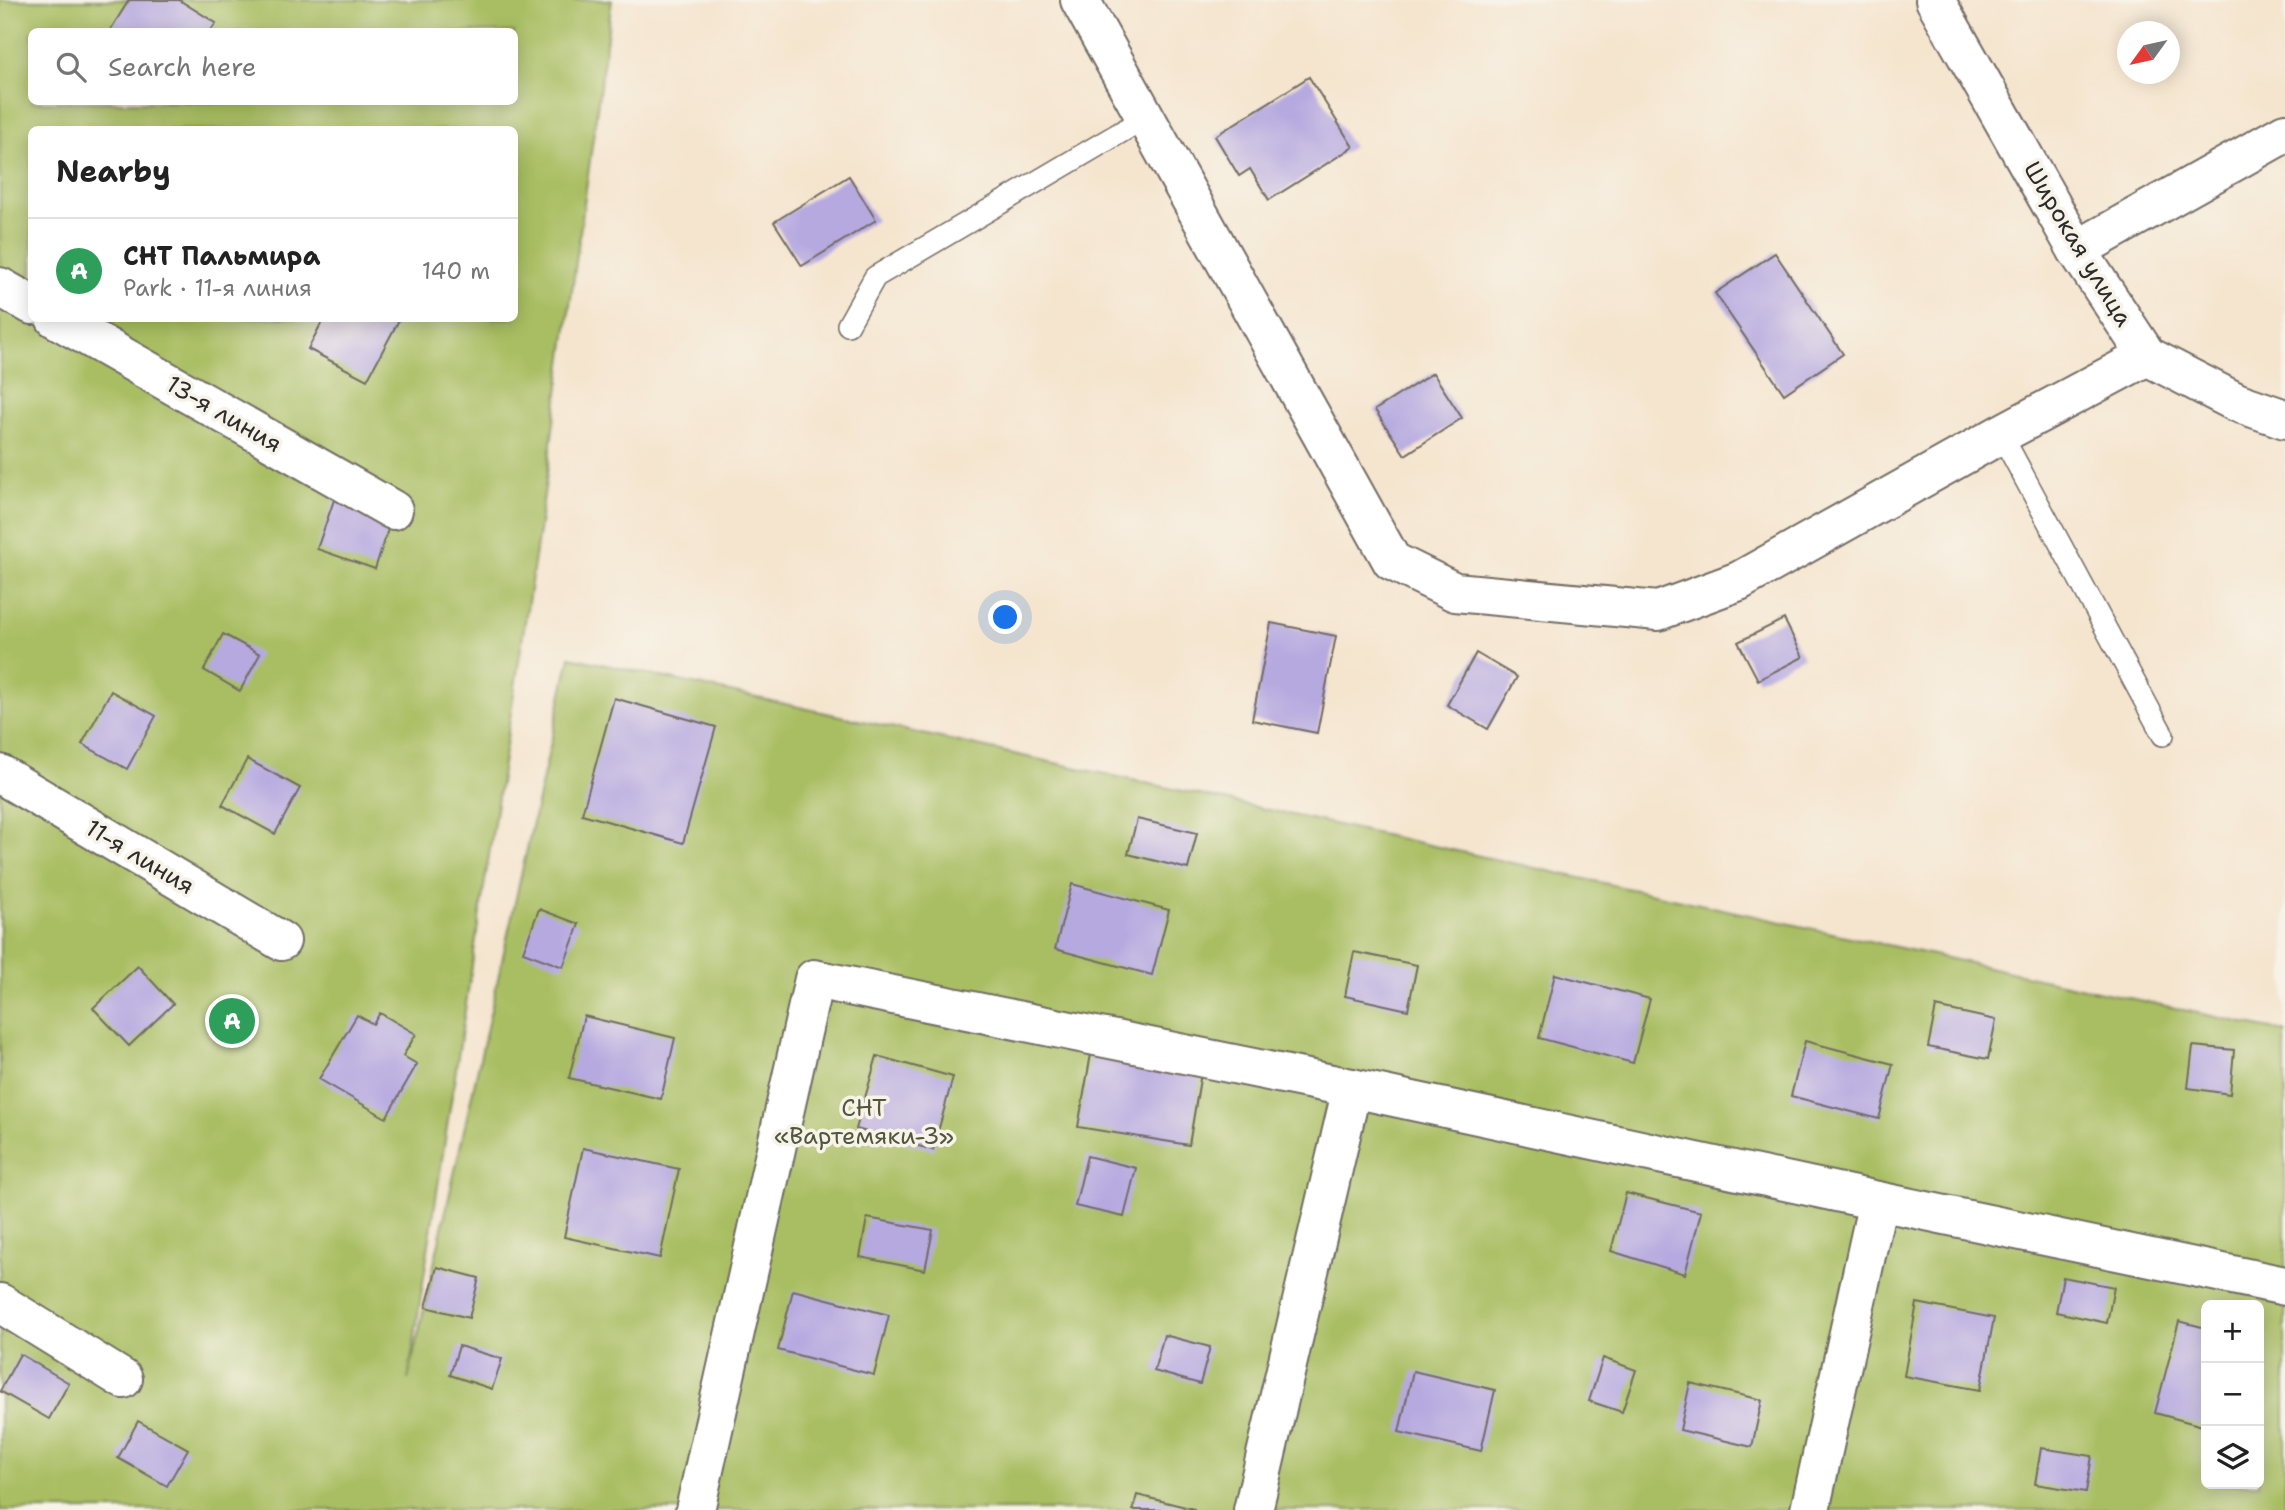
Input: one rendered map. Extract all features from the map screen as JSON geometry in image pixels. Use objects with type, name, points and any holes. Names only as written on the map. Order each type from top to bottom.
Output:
[{"type":"street","points":[[1080,0],[1392,561],[1455,592],[1658,611],[1740,581],[2147,356]]},
{"type":"street","name":"Широкая улица","points":[[1935,0],[2077,250],[2147,356],[2236,401],[2285,419]]},
{"type":"street","points":[[2077,250],[2285,133]]},
{"type":"street","points":[[0,287],[28,303]]},
{"type":"street","name":"13-я линия","points":[[62,322],[393,510]]},
{"type":"street","name":"11-я линия","points":[[0,774],[281,941]]},
{"type":"street","points":[[695,1510],[814,979],[1352,1088],[2285,1286]]},
{"type":"street","points":[[1253,1510],[1352,1088]]},
{"type":"street","points":[[1810,1510],[1878,1201]]},
{"type":"street","points":[[0,1303],[123,1379]]},
{"type":"lane","points":[[848,325],[875,277],[1145,118]]},
{"type":"lane","points":[[2001,435],[2163,735]]},
{"type":"green space","name":"СНТ «Вартемяки-3»","points":[[0,0],[612,0],[539,531],[408,1380],[570,657],[2285,1032],[2285,1510],[0,1510]]},
{"type":"building","points":[[129,0],[179,0],[216,23],[213,28],[112,28]]},
{"type":"building","points":[[1309,77],[1353,147],[1269,200],[1250,169],[1239,176],[1215,136]]},
{"type":"building","points":[[849,176],[876,220],[802,266],[774,222]]},
{"type":"building","points":[[1775,253],[1843,354],[1784,394],[1715,293]]},
{"type":"building","points":[[322,322],[398,322],[367,380],[308,349]]},
{"type":"building","points":[[1433,373],[1462,418],[1405,455],[1375,410]]},
{"type":"building","points":[[334,500],[391,520],[375,569],[317,549]]},
{"type":"building","points":[[1784,619],[1803,657],[1758,680],[1738,642]]},
{"type":"building","points":[[1271,623],[1336,636],[1317,733],[1252,720]]},
{"type":"building","points":[[223,634],[260,654],[240,691],[204,670]]},
{"type":"building","points":[[1476,653],[1517,677],[1488,729],[1447,705]]},
{"type":"building","points":[[111,691],[156,716],[127,769],[82,744]]},
{"type":"building","points":[[614,698],[716,727],[683,843],[582,814]]},
{"type":"building","points":[[247,759],[300,788],[275,834],[222,805]]},
{"type":"building","points":[[1137,819],[1197,833],[1188,869],[1128,854]]},
{"type":"building","points":[[1072,884],[1169,910],[1152,975],[1055,949]]},
{"type":"building","points":[[539,909],[579,924],[563,967],[523,952]]},
{"type":"building","points":[[1354,952],[1417,965],[1408,1010],[1345,996]]},
{"type":"building","points":[[138,966],[173,1004],[129,1046],[93,1008]]},
{"type":"building","points":[[1555,974],[1650,999],[1633,1063],[1539,1038]]},
{"type":"building","points":[[1936,1007],[1996,1020],[1988,1059],[1928,1047]]},
{"type":"building","points":[[380,1013],[416,1034],[403,1056],[417,1064],[386,1118],[319,1079],[357,1015],[373,1024]]},
{"type":"building","points":[[584,1016],[675,1038],[661,1099],[569,1078]]},
{"type":"building","points":[[1805,1041],[1893,1064],[1879,1119],[1791,1096]]},
{"type":"building","points":[[2193,1046],[2234,1050],[2230,1094],[2188,1088]]},
{"type":"building","points":[[1091,1054],[1201,1073],[1189,1145],[1078,1127]]},
{"type":"building","points":[[877,1056],[953,1077],[933,1150],[856,1129]]},
{"type":"building","points":[[583,1148],[679,1169],[660,1258],[564,1237]]},
{"type":"building","points":[[1087,1156],[1136,1168],[1124,1217],[1075,1206]]},
{"type":"building","points":[[1626,1193],[1701,1212],[1685,1274],[1611,1251]]},
{"type":"building","points":[[867,1218],[933,1230],[925,1270],[860,1257]]},
{"type":"building","points":[[437,1267],[479,1278],[469,1318],[426,1307]]},
{"type":"building","points":[[2063,1277],[2114,1287],[2107,1323],[2056,1312]]},
{"type":"building","points":[[793,1290],[889,1315],[874,1375],[778,1350]]},
{"type":"building","points":[[1917,1303],[1994,1318],[1980,1390],[1904,1376]]},
{"type":"building","points":[[2179,1321],[2201,1327],[2201,1426],[2155,1413]]},
{"type":"building","points":[[1164,1335],[1210,1347],[1200,1384],[1154,1371]]},
{"type":"building","points":[[459,1346],[502,1359],[492,1389],[450,1375]]},
{"type":"building","points":[[20,1354],[69,1383],[49,1419],[0,1391]]},
{"type":"building","points":[[1603,1358],[1636,1370],[1622,1412],[1589,1401]]},
{"type":"building","points":[[1413,1371],[1495,1390],[1481,1451],[1399,1432]]},
{"type":"building","points":[[1690,1383],[1762,1400],[1752,1447],[1680,1430]]},
{"type":"building","points":[[138,1421],[188,1449],[167,1486],[118,1458]]},
{"type":"building","points":[[2041,1448],[2092,1456],[2086,1492],[2035,1484]]},
{"type":"building","points":[[1137,1495],[1194,1509],[1194,1510],[1133,1510]]},
{"type":"place","name":"СНТ Пальмира","points":[[232,1021]]}]
